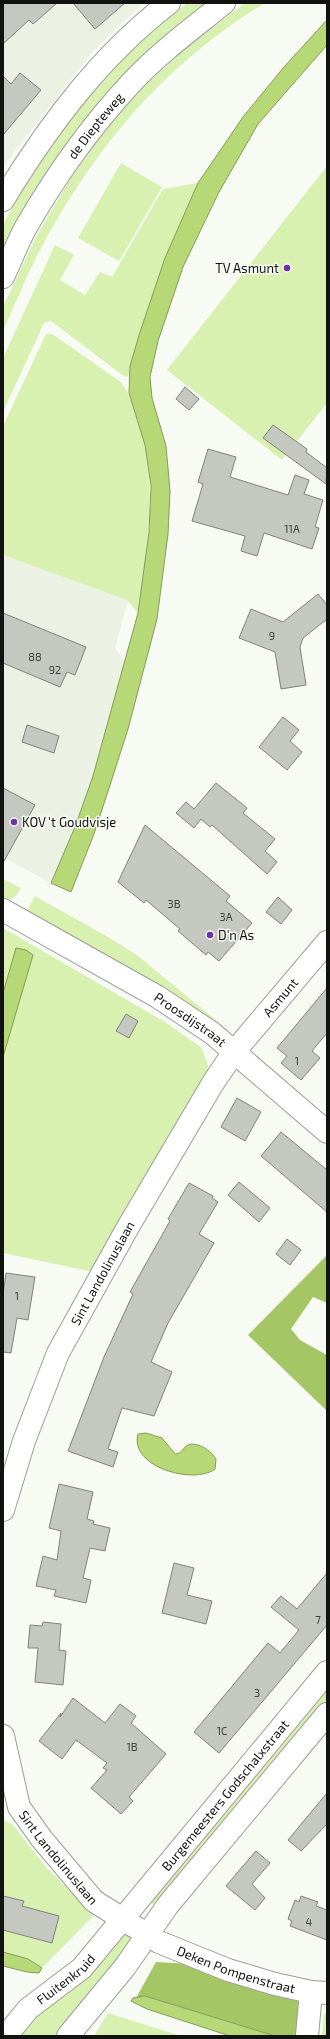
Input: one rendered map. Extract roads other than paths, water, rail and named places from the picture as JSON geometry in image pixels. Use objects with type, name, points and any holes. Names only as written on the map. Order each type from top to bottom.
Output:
[{"type":"street","points":[[3,200],[29,158],[68,104],[107,60],[169,3]]},
{"type":"street","name":"de Diepteweg","points":[[3,277],[26,228],[60,173],[94,125],[132,81],[180,38],[224,3]]},
{"type":"street","name":"Proosdijstraat","points":[[3,910],[172,1006],[212,1033],[327,1132]]},
{"type":"street","name":"Asmunt","points":[[234,1052],[327,942]]},
{"type":"street","name":"Sint Landolinuslaan","points":[[3,1510],[24,1441],[58,1353],[128,1227],[212,1083],[234,1052]]},
{"type":"street","name":"Burgemeesters Godschalxstraat","points":[[122,1919],[327,1672]]},
{"type":"street","name":"Burgemeesters Godschalxstraat","points":[[148,1935],[168,1905],[327,1714]]},
{"type":"street","name":"Sint Landolinuslaan","points":[[3,1736],[11,1808],[41,1838],[94,1900],[148,1935]]},
{"type":"street","name":"Fluitenkruid","points":[[6,2036],[28,2009],[82,1968],[122,1919]]},
{"type":"street","points":[[68,2036],[125,1967],[148,1935]]},
{"type":"street","name":"Deken Pompenstraat","points":[[148,1935],[159,1942],[228,1970],[274,1984],[319,1993]]},
{"type":"street","points":[[308,2029],[319,1993]]},
{"type":"place","name":"TV Asmunt","points":[[287,268]]},
{"type":"place","name":"KOV 't Goudvisje","points":[[14,822]]},
{"type":"place","name":"D'n As","points":[[210,935]]}]
